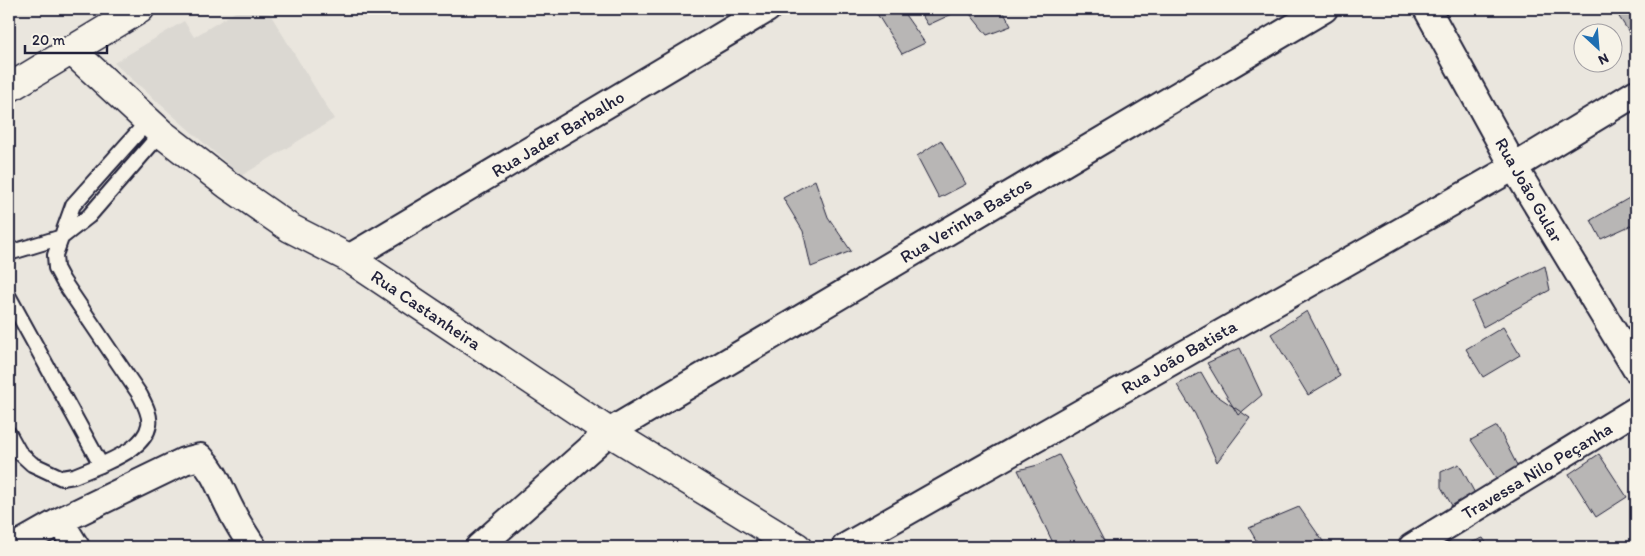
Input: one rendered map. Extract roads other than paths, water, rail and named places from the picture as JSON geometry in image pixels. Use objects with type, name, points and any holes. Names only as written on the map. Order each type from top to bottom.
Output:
[{"type":"street","points":[[9,88],[140,9]]},
{"type":"street","name":"Rua Jader Barbalho","points":[[348,258],[767,9]]},
{"type":"street","name":"Rua Verinha Bastos","points":[[479,547],[609,432],[1324,9]]},
{"type":"street","name":"Rua João Gular","points":[[1427,9],[1514,166],[1636,370]]},
{"type":"street","name":"Rua Castanheira","points":[[71,50],[154,127],[228,185],[290,228],[348,258],[609,432],[797,547]]},
{"type":"street","name":"Rua João Batista","points":[[845,547],[1514,166],[1636,93]]},
{"type":"street","name":"Travessa Nilo Peçanha","points":[[1412,547],[1636,410]]},
{"type":"street","points":[[14,547],[60,521],[184,461],[200,457],[217,478],[231,511],[252,547]]},
{"type":"street","points":[[60,521],[76,547]]},
{"type":"lane","points":[[9,253],[62,237],[89,216],[154,127]]},
{"type":"lane","points":[[9,434],[19,452],[32,464],[62,478],[74,476],[101,465],[127,451],[142,440],[150,424],[147,410],[140,395],[59,274],[56,268],[55,256],[73,205],[154,127]]},
{"type":"lane","points":[[9,297],[101,465]]}]
